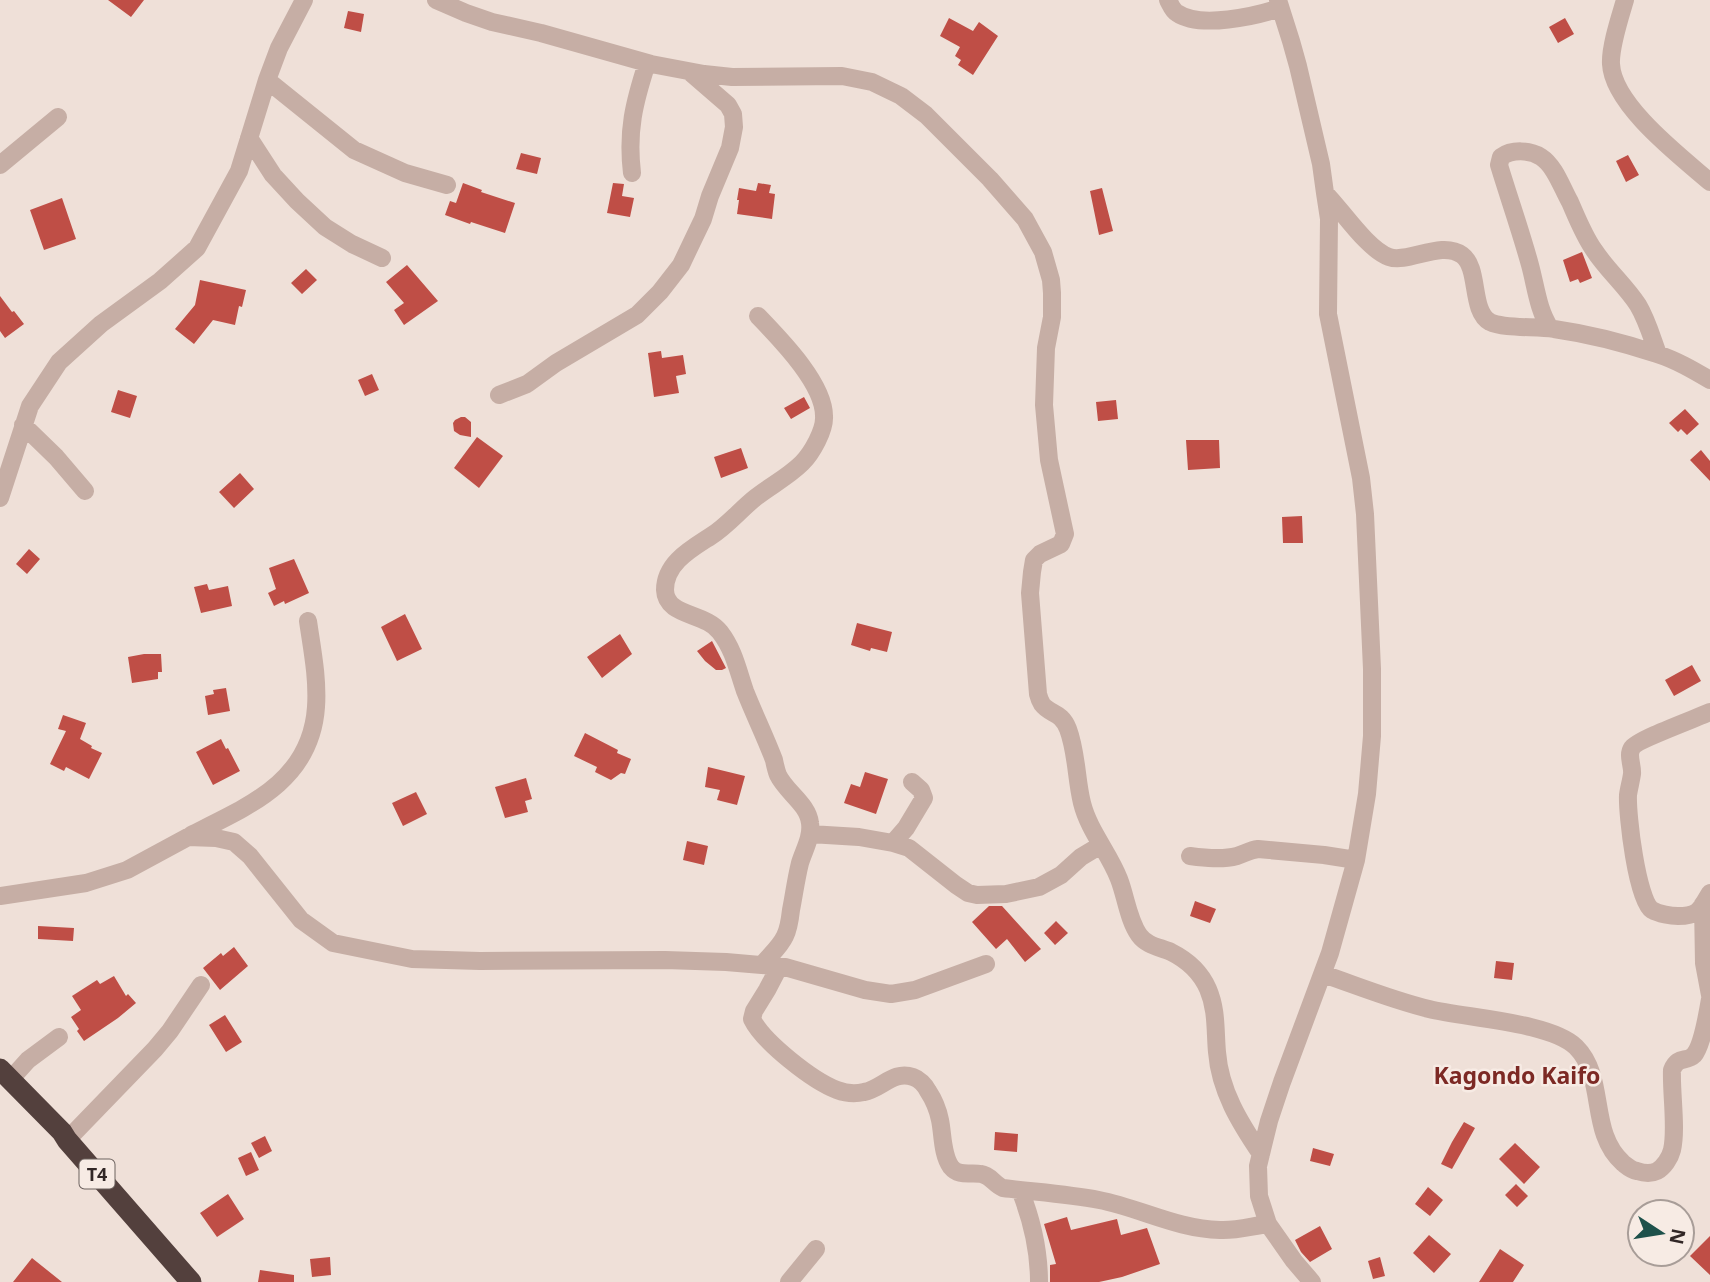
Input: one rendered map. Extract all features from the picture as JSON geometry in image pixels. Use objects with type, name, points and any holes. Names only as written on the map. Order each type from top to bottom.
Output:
[{"type":"highway","name":"T4","points":[[5,1074],[62,1132],[191,1282]]},
{"type":"street","points":[[1,487],[30,406],[59,362],[197,248],[239,171],[279,48],[304,0]]},
{"type":"street","points":[[436,0],[492,22],[647,63],[688,71],[732,76],[842,76],[872,82],[901,96],[926,115],[990,179],[1025,219],[1043,252],[1051,280],[1052,317],[1045,358],[1044,405],[1049,460],[1065,534],[1061,544],[1040,554],[1034,561],[1030,593],[1038,694],[1042,705],[1058,714],[1068,729],[1086,815],[1119,878],[1130,916],[1139,934],[1152,945],[1186,961],[1207,986],[1215,1014],[1221,1075],[1236,1116],[1261,1154]]},
{"type":"street","points":[[1168,0],[1174,12],[1196,20],[1253,15],[1279,4],[1292,41],[1321,164],[1329,219],[1328,314],[1361,478],[1372,668],[1372,736],[1367,794],[1356,860],[1334,940],[1278,1095],[1258,1166],[1259,1196],[1268,1224],[1312,1282]]},
{"type":"street","points":[[1625,0],[1616,30],[1611,64],[1616,83],[1624,99],[1644,122],[1710,182]]},
{"type":"street","points":[[632,173],[630,155],[634,102],[647,63]]},
{"type":"street","points":[[499,395],[527,384],[556,363],[637,315],[681,265],[703,219],[730,148],[734,127],[733,114],[728,105],[688,71]]},
{"type":"street","points":[[267,80],[354,150],[405,173],[447,185]]},
{"type":"street","points":[[0,165],[58,117]]},
{"type":"street","points":[[249,138],[273,175],[325,227],[382,258]]},
{"type":"street","points":[[1550,328],[1542,317],[1537,289],[1499,165],[1501,157],[1512,152],[1534,154],[1541,157],[1551,168],[1591,247],[1637,303],[1658,354]]},
{"type":"street","points":[[1325,193],[1378,251],[1391,258],[1431,251],[1460,254],[1467,261],[1481,312],[1487,320],[1496,324],[1550,328],[1591,336],[1658,354],[1710,380]]},
{"type":"street","points":[[758,316],[786,345],[813,383],[825,416],[820,433],[804,461],[755,498],[716,534],[676,561],[667,575],[665,591],[668,602],[675,608],[713,624],[728,644],[777,773],[808,814],[811,825],[786,935],[770,966],[767,990],[754,1011],[752,1019],[755,1025],[771,1043],[805,1072],[839,1091],[852,1093],[873,1090],[895,1076],[913,1077],[923,1084],[934,1100],[950,1166],[958,1173],[981,1174],[1003,1188],[1056,1193],[1127,1206],[1165,1220],[1195,1227],[1220,1230],[1268,1224]]},
{"type":"street","points":[[23,425],[56,457],[85,491]]},
{"type":"street","points":[[0,896],[86,883],[127,870],[259,799],[285,779],[303,756],[313,729],[316,706],[315,671],[308,621]]},
{"type":"street","points":[[1707,899],[1700,911],[1690,916],[1671,916],[1653,910],[1647,904],[1631,837],[1628,796],[1633,746],[1710,712]]},
{"type":"street","points":[[893,843],[906,828],[924,798],[921,790],[912,782]]},
{"type":"street","points":[[810,834],[859,837],[909,848],[956,885],[977,895],[1006,894],[1039,887],[1061,875],[1081,857],[1101,845]]},
{"type":"street","points":[[188,837],[234,842],[250,856],[301,920],[333,943],[412,959],[688,961],[770,966],[891,994],[915,990],[986,964]]},
{"type":"street","points":[[1191,856],[1232,857],[1258,849],[1356,860]]},
{"type":"street","points":[[1323,974],[1394,999],[1431,1009],[1530,1027],[1568,1041],[1586,1060],[1593,1079],[1606,1139],[1618,1158],[1631,1170],[1644,1174],[1656,1172],[1666,1164],[1672,1151],[1672,1070],[1678,1061],[1694,1055],[1707,1017],[1710,997],[1703,954],[1707,899]]},
{"type":"street","points":[[67,1140],[141,1065],[170,1031],[201,985]]},
{"type":"street","points":[[5,1074],[59,1037]]},
{"type":"street","points":[[1020,1190],[1030,1216],[1039,1282]]},
{"type":"street","points":[[789,1282],[816,1249]]},
{"type":"building","points":[[108,0],[144,0],[131,17]]},
{"type":"building","points":[[348,11],[364,14],[361,32],[344,28]]},
{"type":"building","points":[[949,18],[973,31],[979,22],[998,36],[973,75],[958,65],[961,60],[955,56],[960,47],[940,36]]},
{"type":"building","points":[[1565,18],[1574,34],[1558,43],[1549,27]]},
{"type":"building","points":[[521,153],[541,158],[537,174],[516,169]]},
{"type":"building","points":[[1628,155],[1639,175],[1626,182],[1616,161]]},
{"type":"building","points":[[463,183],[515,203],[505,233],[445,215],[450,201],[456,203]]},
{"type":"building","points":[[613,183],[624,184],[622,196],[634,198],[630,217],[607,213]]},
{"type":"building","points":[[758,183],[771,185],[769,193],[775,194],[772,219],[737,214],[739,188],[756,191]]},
{"type":"building","points":[[1102,188],[1113,231],[1099,235],[1090,191]]},
{"type":"building","points":[[62,198],[76,239],[44,250],[30,210]]},
{"type":"building","points":[[1582,252],[1592,278],[1580,283],[1578,279],[1570,282],[1563,260]]},
{"type":"building","points":[[407,265],[438,301],[404,325],[394,310],[404,303],[386,282]]},
{"type":"building","points":[[306,269],[317,280],[302,294],[291,283]]},
{"type":"building","points":[[200,280],[246,290],[235,325],[213,320],[194,344],[175,329],[195,305]]},
{"type":"building","points":[[0,296],[24,324],[5,338],[0,331]]},
{"type":"building","points":[[661,351],[662,358],[683,355],[686,374],[676,376],[679,393],[654,397],[648,353]]},
{"type":"building","points":[[372,374],[379,390],[365,396],[358,380]]},
{"type":"building","points":[[118,390],[137,396],[130,418],[111,412]]},
{"type":"building","points":[[804,397],[810,408],[791,419],[784,408]]},
{"type":"building","points":[[1116,400],[1118,419],[1098,421],[1096,402]]},
{"type":"building","points":[[1685,409],[1699,424],[1687,435],[1681,429],[1678,432],[1669,423]]},
{"type":"building","points":[[461,417],[471,422],[471,437],[454,431],[453,423]]},
{"type":"building","points":[[477,437],[503,456],[479,488],[454,468]]},
{"type":"building","points":[[1186,440],[1219,440],[1220,468],[1188,470]]},
{"type":"building","points":[[741,448],[748,468],[721,478],[714,457]]},
{"type":"building","points":[[1701,450],[1710,461],[1710,481],[1690,460]]},
{"type":"building","points":[[240,473],[254,489],[234,508],[219,492]]},
{"type":"building","points":[[1302,516],[1303,543],[1283,543],[1282,517]]},
{"type":"building","points":[[29,549],[40,559],[27,574],[16,564]]},
{"type":"building","points":[[294,559],[309,593],[274,606],[268,593],[276,589],[269,568]]},
{"type":"building","points":[[207,584],[209,590],[228,586],[232,606],[201,613],[194,587]]},
{"type":"building","points":[[405,614],[422,649],[397,661],[381,627]]},
{"type":"building","points":[[857,623],[892,632],[887,652],[871,648],[870,651],[851,645]]},
{"type":"building","points":[[620,634],[632,654],[602,678],[587,657]]},
{"type":"building","points":[[712,641],[726,668],[722,670],[716,670],[697,651]]},
{"type":"building","points":[[161,654],[162,672],[158,672],[158,679],[132,683],[128,657]]},
{"type":"building","points":[[1692,665],[1701,681],[1674,696],[1665,680]]},
{"type":"building","points":[[226,688],[230,711],[208,715],[205,696],[214,694],[213,690]]},
{"type":"building","points":[[63,715],[86,723],[80,739],[102,753],[89,779],[66,767],[64,771],[50,764],[66,731],[58,729]]},
{"type":"building","points":[[585,733],[631,759],[625,774],[621,773],[611,780],[595,772],[597,767],[574,756]]},
{"type":"building","points":[[221,739],[240,771],[213,785],[196,752]]},
{"type":"building","points":[[708,767],[745,776],[737,805],[717,800],[720,790],[705,787]]},
{"type":"building","points":[[865,772],[888,779],[876,814],[844,803],[851,784],[860,787]]},
{"type":"building","points":[[526,778],[532,799],[525,801],[528,812],[505,818],[495,787]]},
{"type":"building","points":[[416,792],[427,814],[403,826],[392,803]]},
{"type":"building","points":[[687,841],[708,846],[704,865],[683,860]]},
{"type":"building","points":[[1195,901],[1216,909],[1210,923],[1190,916]]},
{"type":"building","points":[[989,906],[1002,906],[1041,949],[1025,962],[1007,939],[996,949],[972,922]]},
{"type":"building","points":[[1056,921],[1068,933],[1055,945],[1044,933]]},
{"type":"building","points":[[38,926],[74,928],[73,941],[38,939]]},
{"type":"building","points":[[234,947],[248,966],[220,990],[203,968],[221,953],[223,956]]},
{"type":"building","points":[[1496,961],[1514,963],[1512,980],[1494,978]]},
{"type":"building","points":[[114,976],[126,996],[128,994],[136,1003],[84,1041],[71,1017],[81,1010],[72,996],[97,980],[100,984]]},
{"type":"building","points":[[225,1015],[242,1042],[226,1052],[209,1025]]},
{"type":"building","points":[[1464,1122],[1475,1128],[1452,1169],[1441,1164]]},
{"type":"building","points":[[995,1132],[1018,1134],[1017,1152],[994,1150]]},
{"type":"building","points":[[265,1136],[272,1151],[259,1158],[251,1143]]},
{"type":"building","points":[[1515,1143],[1540,1167],[1524,1184],[1499,1159]]},
{"type":"building","points":[[1313,1148],[1334,1154],[1330,1166],[1310,1161]]},
{"type":"building","points":[[251,1152],[259,1170],[246,1176],[238,1158]]},
{"type":"building","points":[[1516,1184],[1528,1196],[1517,1207],[1505,1195]]},
{"type":"building","points":[[1428,1187],[1443,1200],[1430,1216],[1415,1204]]},
{"type":"building","points":[[228,1194],[244,1219],[217,1237],[200,1213]]},
{"type":"building","points":[[1067,1217],[1071,1230],[1117,1219],[1121,1235],[1147,1228],[1160,1264],[1099,1282],[1050,1282],[1050,1265],[1056,1264],[1044,1224]]},
{"type":"building","points":[[1320,1226],[1332,1249],[1310,1262],[1295,1240]]},
{"type":"building","points":[[1429,1235],[1451,1254],[1434,1273],[1413,1253]]},
{"type":"building","points":[[1710,1236],[1710,1275],[1696,1262],[1696,1250]]},
{"type":"building","points":[[1500,1249],[1524,1265],[1513,1282],[1479,1282]]},
{"type":"building","points":[[330,1257],[331,1275],[312,1277],[310,1259]]},
{"type":"building","points":[[1380,1257],[1385,1276],[1373,1279],[1368,1261]]},
{"type":"building","points":[[32,1258],[62,1282],[13,1282]]},
{"type":"building","points":[[260,1270],[294,1275],[294,1282],[258,1282]]},
{"type":"district","name":"Kagondo Kaifo","points":[[1517,1075]]}]
